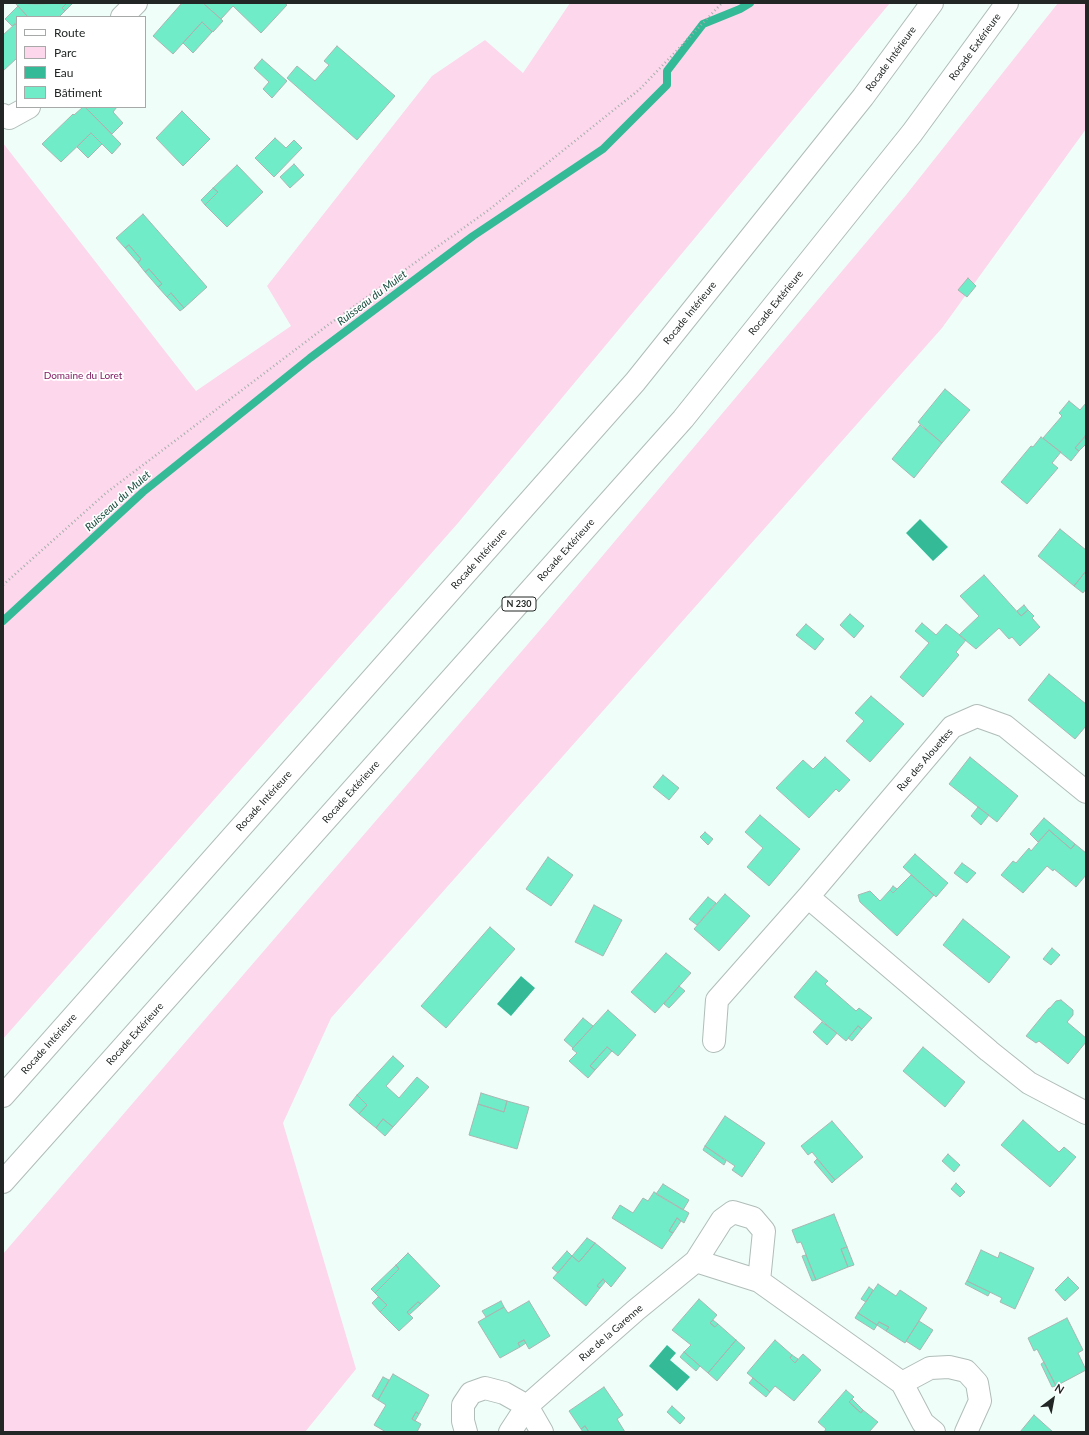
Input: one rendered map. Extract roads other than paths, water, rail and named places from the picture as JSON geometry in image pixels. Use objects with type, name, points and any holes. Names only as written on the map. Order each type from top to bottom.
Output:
[{"type":"main road","points":[[123,16],[136,3]]},
{"type":"main road","name":"Rocade Intérieure","points":[[3,1096],[635,382],[863,97],[932,3]]},
{"type":"main road","name":"Rocade Extérieure","points":[[3,1182],[683,419],[912,133],[1007,3]]},
{"type":"main road","points":[[6,117],[27,108]]},
{"type":"main road","name":"Rue des Alouettes","points":[[714,1041],[717,1000],[808,897],[952,727],[977,716],[1005,726],[1086,792]]},
{"type":"main road","points":[[808,897],[989,1051],[1029,1083],[1086,1114]]},
{"type":"main road","name":"Rue de la Garenne","points":[[510,1432],[527,1406],[636,1310],[696,1261],[722,1220],[733,1212],[753,1218],[764,1231],[758,1281]]},
{"type":"main road","points":[[696,1261],[758,1281],[902,1383],[923,1423],[934,1432]]},
{"type":"main road","points":[[902,1383],[930,1368],[949,1367],[966,1371],[977,1383],[980,1401],[966,1432]]},
{"type":"main road","points":[[466,1432],[463,1421],[463,1405],[471,1393],[485,1388],[504,1393],[527,1406],[542,1432]]},
{"type":"water","points":[[920,519],[948,547],[933,561],[906,533]]},
{"type":"water","points":[[521,976],[535,988],[511,1016],[497,1004]]},
{"type":"water","points":[[667,1345],[676,1353],[670,1360],[690,1377],[677,1391],[649,1366]]},
{"type":"waterway","name":"Ruisseau du Mulet","points":[[3,621],[143,492],[310,358],[473,236],[603,149],[667,85],[667,71],[703,24],[740,9],[750,3]]},
{"type":"park label","name":"Domaine du Loret","points":[[83,376]]}]
